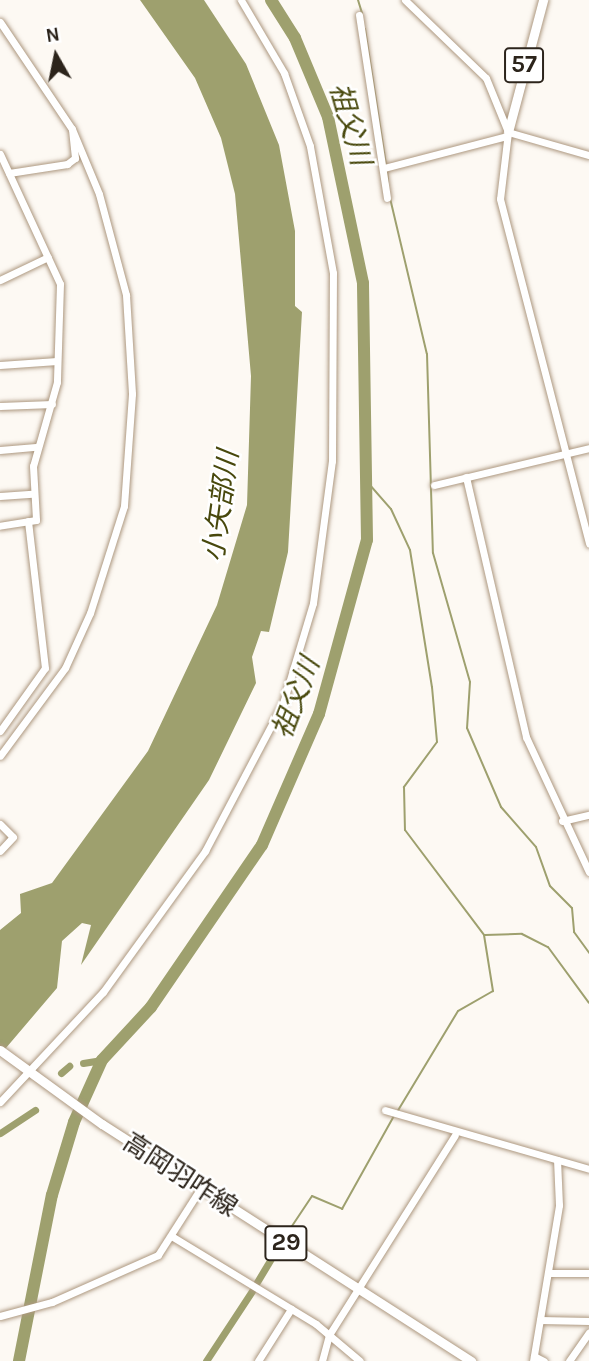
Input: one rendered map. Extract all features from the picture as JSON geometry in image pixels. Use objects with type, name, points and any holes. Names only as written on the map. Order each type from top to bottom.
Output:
[{"type":"main road","name":"57","points":[[508,134],[543,0]]},
{"type":"main road","name":"高岡羽咋線","points":[[0,1050],[60,1095],[200,1189],[471,1361]]},
{"type":"street","points":[[0,1102],[31,1073],[135,951],[237,799],[283,703],[320,568],[336,373],[326,221],[288,82],[241,0]]},
{"type":"street","points":[[405,0],[486,78],[508,134],[500,198],[589,544]]},
{"type":"street","points":[[359,15],[386,168],[387,198]]},
{"type":"street","points":[[0,22],[72,129],[103,205],[126,295],[129,474],[90,613],[70,657],[0,756]]},
{"type":"street","points":[[9,173],[67,164],[75,158],[72,129]]},
{"type":"street","points":[[386,168],[508,134],[589,155]]},
{"type":"street","points":[[0,154],[60,284],[57,361],[52,404],[36,447],[32,494],[36,520],[0,526]]},
{"type":"street","points":[[0,280],[48,257]]},
{"type":"street","points":[[0,365],[57,361]]},
{"type":"street","points":[[0,406],[52,404]]},
{"type":"street","points":[[0,450],[36,447]]},
{"type":"street","points":[[434,485],[589,448]]},
{"type":"street","points":[[466,477],[526,737],[562,821],[589,872]]},
{"type":"street","points":[[0,496],[32,494]]},
{"type":"street","points":[[0,731],[45,668],[28,521]]},
{"type":"street","points":[[562,821],[589,815]]},
{"type":"street","points":[[0,824],[13,837],[0,851]]},
{"type":"street","points":[[392,1115],[455,1135],[589,1168]]},
{"type":"street","points":[[321,1361],[329,1335],[455,1135]]},
{"type":"street","points":[[544,1361],[534,1359],[559,1205],[557,1160]]},
{"type":"street","points":[[0,1316],[52,1301],[159,1255],[173,1237],[200,1189]]},
{"type":"street","points":[[173,1237],[291,1309],[329,1335],[360,1361]]},
{"type":"street","points":[[548,1273],[589,1273]]},
{"type":"street","points":[[258,1361],[291,1309]]},
{"type":"street","points":[[540,1320],[589,1321]]},
{"type":"street","points":[[569,1361],[589,1332]]},
{"type":"shaded area","points":[[140,0],[204,0],[246,64],[279,145],[295,231],[295,306],[302,312],[288,552],[269,632],[261,631],[252,657],[256,683],[209,780],[81,965],[91,925],[82,923],[62,941],[57,988],[0,1055],[0,930],[21,913],[20,894],[52,883],[148,751],[217,605],[247,505],[251,376],[235,194],[221,138],[195,78]]},
{"type":"waterway","name":"祖父川","points":[[19,1361],[52,1195],[74,1122],[102,1060],[151,1007],[262,845],[319,714],[367,540],[363,283],[328,117],[295,38],[271,0]]},
{"type":"waterway","points":[[358,0],[362,13]]},
{"type":"waterway","points":[[365,29],[386,165]]},
{"type":"waterway","points":[[387,170],[388,182]]},
{"type":"waterway","points":[[390,198],[427,354],[433,553],[470,682],[467,728],[501,807],[536,847],[550,886],[572,908],[574,932],[589,953]]},
{"type":"waterway","points":[[362,476],[391,509],[410,550],[432,687],[437,742],[404,787],[405,830],[484,935],[493,991],[458,1011],[397,1112]]},
{"type":"waterway","points":[[485,935],[522,934],[548,947],[589,1003]]},
{"type":"waterway","points":[[83,1063],[102,1060]]},
{"type":"waterway","points":[[61,1073],[69,1066]]},
{"type":"waterway","points":[[0,1133],[35,1110]]},
{"type":"waterway","points":[[288,1232],[312,1196],[342,1209],[394,1116]]},
{"type":"waterway","points":[[257,1282],[277,1249]]},
{"type":"waterway","points":[[206,1361],[252,1291]]},
{"type":"water label","name":"小矢部川","points":[[221,506]]}]
